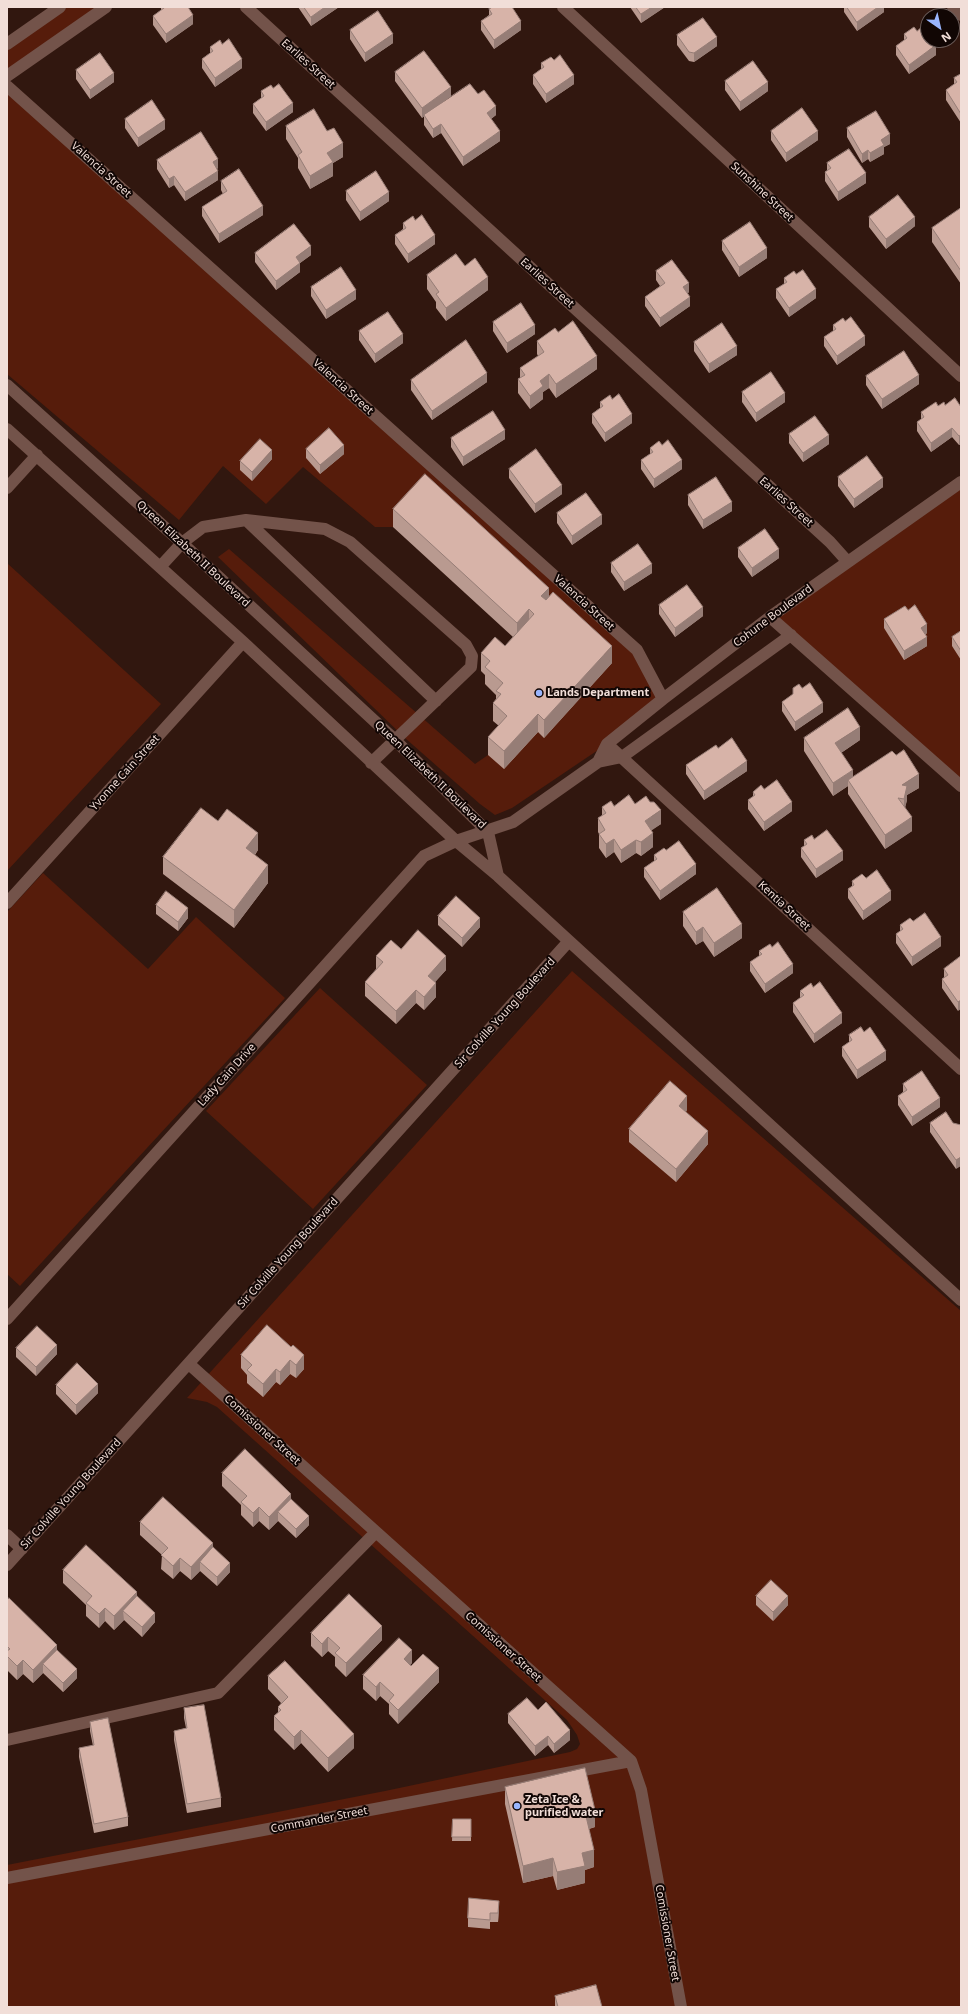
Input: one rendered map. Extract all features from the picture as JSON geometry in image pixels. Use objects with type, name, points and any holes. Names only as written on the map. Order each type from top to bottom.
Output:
[{"type":"street","points":[[7,44],[60,7]]},
{"type":"street","points":[[7,76],[106,7]]},
{"type":"street","name":"Earlies Street","points":[[246,7],[824,537],[847,561]]},
{"type":"street","name":"Sunshine Street","points":[[563,7],[961,376]]},
{"type":"street","points":[[953,7],[961,15]]},
{"type":"street","name":"Valencia Street","points":[[7,86],[637,650],[663,699]]},
{"type":"street","name":"Queen Elizabeth II Boulevard","points":[[7,384],[395,740],[488,832],[498,876]]},
{"type":"street","points":[[7,429],[243,642],[456,841],[498,876],[961,1300]]},
{"type":"street","points":[[7,488],[37,455]]},
{"type":"street","name":"Cohune Boulevard","points":[[598,762],[607,744],[663,699],[770,617],[847,561],[961,482]]},
{"type":"street","points":[[246,520],[436,701]]},
{"type":"street","points":[[160,567],[182,543],[203,527],[246,520],[325,529],[350,542],[466,645],[472,656],[471,667],[372,763]]},
{"type":"street","points":[[770,617],[961,786]]},
{"type":"street","name":"Cohune Boulevard","points":[[488,832],[513,822],[598,762],[622,757],[791,635]]},
{"type":"street","name":"Yvonne Cain Street","points":[[7,903],[243,642]]},
{"type":"street","name":"Kentia Street","points":[[607,744],[961,1069]]},
{"type":"street","name":"Lady Cain Drive","points":[[7,1319],[424,856],[456,841],[488,832]]},
{"type":"street","name":"Sir Colville Young Boulevard","points":[[7,1565],[569,941]]},
{"type":"street","name":"Comissioner Street","points":[[189,1364],[631,1761],[641,1790],[681,2007]]},
{"type":"street","points":[[7,1740],[218,1693],[376,1532]]},
{"type":"street","points":[[7,1535],[22,1549]]},
{"type":"street","name":"Commander Street","points":[[7,1878],[631,1761]]},
{"type":"shaded area","points":[[57,7],[106,7],[7,76],[7,43]]},
{"type":"shaded area","points":[[7,86],[637,650],[663,699],[607,744],[512,808],[495,815],[480,804],[405,738],[218,557],[229,549],[475,764],[488,755],[538,732],[543,737],[612,663],[393,527],[375,527],[303,467],[266,504],[223,466],[179,520],[7,374]]},
{"type":"shaded area","points":[[961,484],[961,786],[770,617]]},
{"type":"shaded area","points":[[7,563],[161,704],[7,871]]},
{"type":"shaded area","points":[[43,873],[148,969],[196,917],[285,998],[20,1286],[7,1274],[7,912]]},
{"type":"shaded area","points":[[572,971],[961,1311],[961,2007],[7,2007],[7,1865],[385,1791],[570,1752],[577,1749],[580,1744],[577,1735],[567,1720],[217,1407],[207,1402],[187,1398]]},
{"type":"shaded area","points":[[320,988],[427,1085],[313,1209],[206,1111]]},
{"type":"building","points":[[164,7],[188,7],[193,15],[166,34],[153,16]]},
{"type":"building","points":[[304,7],[325,7],[311,17]]},
{"type":"building","points":[[493,7],[512,7],[521,21],[494,40],[481,21],[492,14],[489,9]]},
{"type":"building","points":[[636,7],[652,7],[641,14]]},
{"type":"building","points":[[847,7],[878,7],[857,22]]},
{"type":"building","points":[[378,11],[393,34],[365,53],[350,30]]},
{"type":"building","points":[[703,18],[717,37],[694,53],[689,52],[677,35]]},
{"type":"building","points":[[914,27],[917,31],[920,28],[920,48],[932,48],[909,65],[896,46],[907,38],[904,34]]},
{"type":"building","points":[[229,39],[242,59],[215,78],[202,59],[213,51],[210,47],[220,40],[222,44]]},
{"type":"building","points":[[424,51],[451,87],[422,108],[395,72]]},
{"type":"building","points":[[100,53],[114,73],[90,90],[76,70]]},
{"type":"building","points":[[560,55],[574,75],[546,94],[533,75],[544,67],[541,63],[551,57],[554,60]]},
{"type":"building","points":[[753,61],[768,82],[740,102],[725,81]]},
{"type":"building","points":[[961,74],[961,114],[946,90],[957,82],[954,78]]},
{"type":"building","points":[[279,84],[293,103],[266,122],[253,104],[264,96],[261,91],[271,85],[273,88]]},
{"type":"building","points":[[470,84],[478,94],[484,90],[496,106],[487,113],[500,131],[463,157],[441,124],[433,129],[424,115]]},
{"type":"building","points":[[152,100],[165,120],[138,138],[125,119]]},
{"type":"building","points":[[802,108],[818,131],[786,153],[771,131]]},
{"type":"building","points":[[314,109],[327,131],[334,128],[343,143],[327,153],[333,162],[310,176],[298,155],[302,152],[286,126]]},
{"type":"building","points":[[876,111],[890,134],[881,140],[884,145],[870,153],[868,150],[862,154],[847,128]]},
{"type":"building","points":[[201,132],[218,159],[213,162],[218,171],[185,192],[174,176],[169,179],[157,160]]},
{"type":"building","points":[[849,149],[866,173],[838,192],[825,172],[831,168],[827,163]]},
{"type":"building","points":[[239,169],[263,206],[219,234],[202,207],[227,191],[221,181]]},
{"type":"building","points":[[376,171],[389,192],[360,212],[346,191]]},
{"type":"building","points":[[898,195],[915,217],[886,239],[869,217]]},
{"type":"building","points":[[961,208],[961,271],[932,228]]},
{"type":"building","points":[[422,215],[435,235],[408,254],[395,235],[406,228],[403,223],[413,216],[415,220]]},
{"type":"building","points":[[750,222],[767,248],[739,267],[722,241]]},
{"type":"building","points":[[294,224],[311,246],[296,257],[300,263],[276,281],[255,253]]},
{"type":"building","points":[[456,254],[465,266],[475,258],[488,277],[446,308],[436,294],[439,292],[427,275]]},
{"type":"building","points":[[672,260],[689,283],[683,287],[690,297],[660,318],[645,297],[665,283],[656,271]]},
{"type":"building","points":[[341,267],[356,290],[326,310],[311,287]]},
{"type":"building","points":[[803,270],[816,289],[789,308],[776,289],[787,282],[784,278],[794,271],[796,274]]},
{"type":"building","points":[[521,303],[535,325],[507,343],[493,322]]},
{"type":"building","points":[[388,312],[403,334],[375,354],[359,331]]},
{"type":"building","points":[[851,317],[865,336],[837,356],[824,337],[836,329],[833,325],[843,318],[845,321]]},
{"type":"building","points":[[573,321],[597,356],[556,384],[549,374],[540,381],[543,386],[530,396],[518,379],[525,375],[520,368],[544,352],[537,341],[555,328],[558,332]]},
{"type":"building","points":[[722,323],[737,346],[709,364],[694,342]]},
{"type":"building","points":[[466,340],[487,373],[432,411],[411,380]]},
{"type":"building","points":[[904,351],[919,375],[882,399],[866,376]]},
{"type":"building","points":[[771,372],[785,393],[756,413],[742,392]]},
{"type":"building","points":[[619,394],[632,414],[605,433],[592,414],[603,406],[600,402],[610,395],[612,399]]},
{"type":"building","points":[[955,398],[961,407],[961,435],[959,436],[952,428],[931,443],[917,422],[924,417],[921,412],[936,402],[938,406],[944,402],[945,405]]},
{"type":"building","points":[[493,411],[505,430],[463,457],[451,438]]},
{"type":"building","points":[[815,416],[829,435],[803,453],[789,434]]},
{"type":"building","points":[[329,428],[344,445],[320,465],[306,449]]},
{"type":"building","points":[[260,439],[272,450],[252,472],[240,461]]},
{"type":"building","points":[[668,440],[682,460],[654,479],[641,460],[653,452],[650,448],[659,441],[662,445]]},
{"type":"building","points":[[536,449],[562,485],[535,504],[509,469]]},
{"type":"building","points":[[867,456],[883,478],[854,499],[838,477]]},
{"type":"building","points":[[425,474],[549,588],[541,596],[546,600],[553,592],[612,646],[544,720],[538,714],[504,751],[488,737],[507,716],[493,703],[501,694],[496,691],[503,683],[485,667],[490,661],[481,653],[495,637],[505,646],[534,614],[529,609],[517,623],[393,509]]},
{"type":"building","points":[[716,477],[732,502],[703,520],[688,495]]},
{"type":"building","points":[[586,493],[602,515],[572,536],[557,513]]},
{"type":"building","points":[[765,529],[779,549],[752,568],[738,548]]},
{"type":"building","points":[[638,544],[652,564],[624,582],[611,563]]},
{"type":"building","points":[[687,585],[703,607],[675,628],[659,605]]},
{"type":"building","points":[[915,605],[927,624],[921,628],[927,637],[904,651],[884,619],[905,606],[908,610]]},
{"type":"building","points":[[961,631],[961,651],[952,637]]},
{"type":"building","points":[[810,683],[823,703],[795,722],[782,702],[793,694],[793,688],[799,684],[802,688]]},
{"type":"building","points":[[848,708],[860,727],[835,743],[853,770],[833,783],[804,738]]},
{"type":"building","points":[[732,738],[747,761],[704,791],[686,765],[716,745],[718,748]]},
{"type":"building","points":[[904,750],[919,774],[902,785],[907,786],[904,799],[898,798],[912,817],[885,835],[848,780],[892,751],[896,755]]},
{"type":"building","points":[[777,780],[792,802],[764,822],[748,800],[755,795],[753,792],[761,785],[764,789]]},
{"type":"building","points":[[629,795],[635,804],[646,796],[650,802],[654,802],[661,810],[645,821],[653,833],[641,842],[636,840],[621,850],[614,839],[606,844],[599,834],[605,830],[598,818],[606,813],[602,807],[611,801],[614,806]]},
{"type":"building","points":[[201,808],[218,821],[227,809],[258,833],[246,848],[268,865],[234,910],[163,857]]},
{"type":"building","points":[[827,830],[843,851],[816,869],[801,848],[807,844],[804,840],[812,835],[814,839]]},
{"type":"building","points":[[679,841],[696,864],[660,891],[644,868],[657,859],[654,855],[664,848],[666,850]]},
{"type":"building","points":[[877,870],[891,891],[863,911],[848,889],[854,885],[852,881],[862,874],[866,878]]},
{"type":"building","points":[[717,888],[742,924],[714,943],[703,927],[696,932],[683,912]]},
{"type":"building","points":[[166,891],[188,908],[178,922],[156,905]]},
{"type":"building","points":[[456,896],[480,918],[462,938],[438,916]]},
{"type":"building","points":[[925,913],[941,937],[912,957],[896,934],[903,929],[900,925],[910,918],[913,921]]},
{"type":"building","points":[[418,930],[446,956],[428,976],[436,983],[424,997],[416,990],[396,1011],[365,982],[383,962],[376,956],[391,940],[401,949]]},
{"type":"building","points":[[778,942],[793,964],[765,984],[750,962],[762,954],[759,951],[770,944],[772,947]]},
{"type":"building","points":[[961,956],[961,1000],[958,1002],[942,979],[948,975],[944,969]]},
{"type":"building","points":[[820,982],[842,1013],[814,1034],[793,1003],[804,995],[800,991],[811,983],[813,987]]},
{"type":"building","points":[[861,1027],[864,1032],[870,1027],[886,1051],[857,1070],[842,1047],[852,1040],[849,1035]]},
{"type":"building","points":[[922,1071],[940,1098],[912,1117],[898,1096],[907,1090],[903,1084]]},
{"type":"building","points":[[670,1081],[687,1096],[679,1106],[708,1131],[676,1169],[629,1129]]},
{"type":"building","points":[[946,1112],[953,1123],[961,1125],[961,1157],[956,1160],[930,1123]]},
{"type":"building","points":[[267,1325],[291,1347],[293,1345],[304,1355],[296,1365],[290,1360],[280,1372],[276,1369],[263,1384],[247,1370],[252,1365],[241,1355]]},
{"type":"building","points":[[37,1326],[57,1345],[36,1367],[16,1348]]},
{"type":"building","points":[[77,1363],[98,1384],[76,1405],[56,1385]]},
{"type":"building","points":[[245,1449],[291,1494],[269,1517],[259,1507],[253,1513],[241,1502],[247,1496],[222,1473]]},
{"type":"building","points":[[163,1497],[213,1543],[191,1567],[180,1558],[173,1566],[161,1555],[168,1548],[140,1522]]},
{"type":"building","points":[[291,1499],[309,1516],[296,1529],[278,1512]]},
{"type":"building","points":[[86,1545],[137,1592],[114,1616],[105,1608],[99,1614],[86,1603],[92,1596],[63,1570]]},
{"type":"building","points":[[213,1547],[230,1563],[217,1577],[200,1562]]},
{"type":"building","points":[[771,1580],[788,1596],[773,1612],[756,1596]]},
{"type":"building","points":[[349,1594],[382,1626],[346,1663],[335,1653],[340,1648],[328,1637],[322,1644],[311,1633]]},
{"type":"building","points":[[137,1596],[155,1613],[142,1627],[123,1611]]},
{"type":"building","points":[[9,1598],[57,1645],[33,1670],[23,1660],[17,1666],[7,1656],[7,1651],[10,1649],[7,1646],[7,1600]]},
{"type":"building","points":[[399,1638],[412,1650],[404,1659],[411,1666],[423,1654],[439,1668],[398,1710],[389,1701],[394,1695],[380,1682],[376,1687],[363,1675]]},
{"type":"building","points":[[57,1650],[77,1669],[63,1683],[43,1664]]},
{"type":"building","points":[[285,1661],[354,1734],[328,1758],[301,1730],[294,1737],[274,1716],[281,1710],[278,1707],[288,1697],[268,1676]]},
{"type":"building","points":[[527,1698],[538,1710],[546,1702],[570,1730],[554,1744],[548,1736],[535,1746],[508,1714]]},
{"type":"building","points":[[204,1705],[221,1798],[187,1804],[174,1731],[187,1728],[184,1708]]},
{"type":"building","points":[[108,1718],[128,1817],[94,1824],[79,1748],[94,1745],[90,1722]]},
{"type":"building","points":[[585,1768],[595,1810],[585,1812],[594,1850],[582,1853],[585,1866],[557,1872],[553,1858],[523,1866],[505,1787]]},
{"type":"building","points":[[453,1819],[471,1819],[471,1837],[452,1837]]},
{"type":"building","points":[[469,1898],[499,1901],[498,1913],[490,1913],[490,1920],[468,1918]]},
{"type":"building","points":[[596,1985],[602,2007],[558,2007],[555,1996]]},
{"type":"place","name":"Lands Department","points":[[539,693]]},
{"type":"place","name":"Zeta Ice & purified water","points":[[517,1806]]}]
